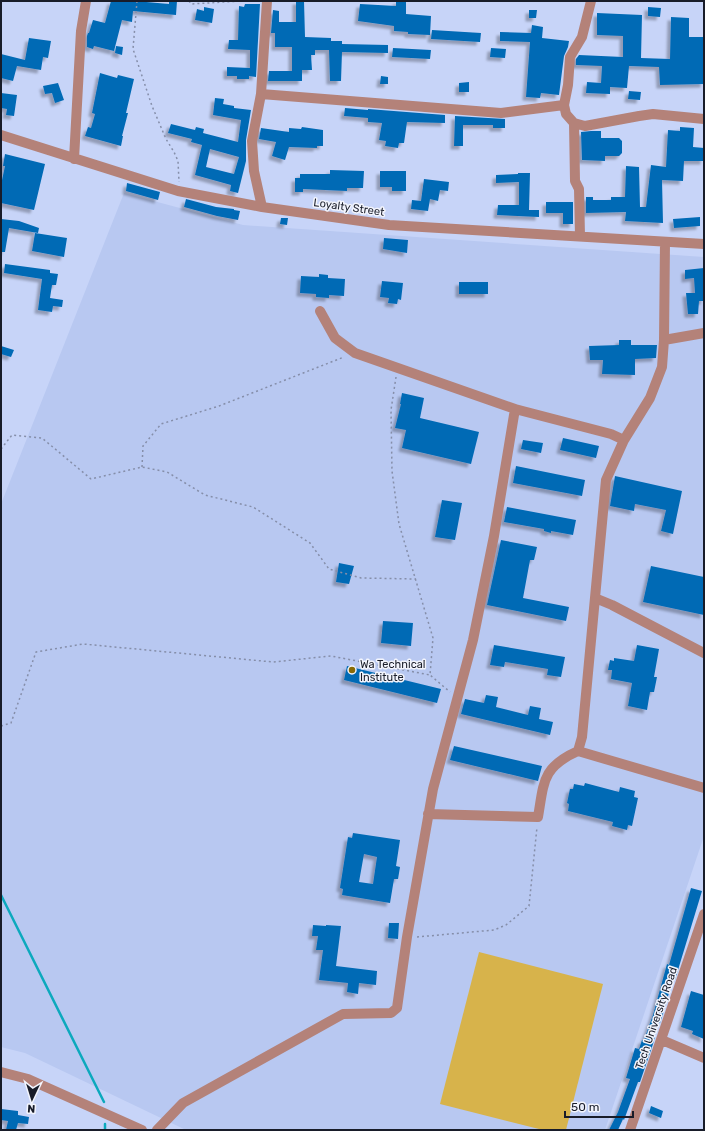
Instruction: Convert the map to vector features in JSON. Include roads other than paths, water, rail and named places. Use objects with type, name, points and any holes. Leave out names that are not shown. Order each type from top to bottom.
[{"type":"street","points":[[74,159],[81,31],[86,1]]},
{"type":"street","points":[[262,207],[254,171],[252,141],[261,94],[267,1]]},
{"type":"street","points":[[592,1],[582,37],[570,57],[568,86],[564,105],[566,114],[574,123],[585,126],[653,114],[704,118]]},
{"type":"street","points":[[261,94],[501,113],[564,105]]},
{"type":"street","points":[[574,123],[575,180],[579,189],[580,236]]},
{"type":"street","name":"Loyalty Street","points":[[1,136],[178,191],[262,207],[389,225],[704,244]]},
{"type":"street","points":[[578,751],[582,737],[606,480],[624,440],[650,398],[662,367],[664,340],[665,242]]},
{"type":"street","points":[[320,311],[335,338],[355,352],[515,409],[611,434],[624,440]]},
{"type":"street","points":[[664,340],[704,333]]},
{"type":"street","points":[[157,1130],[183,1103],[343,1014],[391,1013],[397,1008],[407,937],[428,814],[433,789],[473,640],[494,536],[515,409]]},
{"type":"street","points":[[595,598],[612,605],[704,653]]},
{"type":"street","points":[[428,814],[538,817],[544,783],[548,772],[557,762],[578,751],[704,788]]},
{"type":"street","name":"Tech University Road","points":[[630,1130],[704,914]]},
{"type":"street","points":[[662,1040],[704,1058]]},
{"type":"street","points":[[1,1072],[28,1079],[142,1130]]},
{"type":"waterway","points":[[1,895],[104,1102]]},
{"type":"waterway","points":[[105,1124],[105,1130]]},
{"type":"place","name":"Wa Technical Institute","points":[[352,670]]}]
